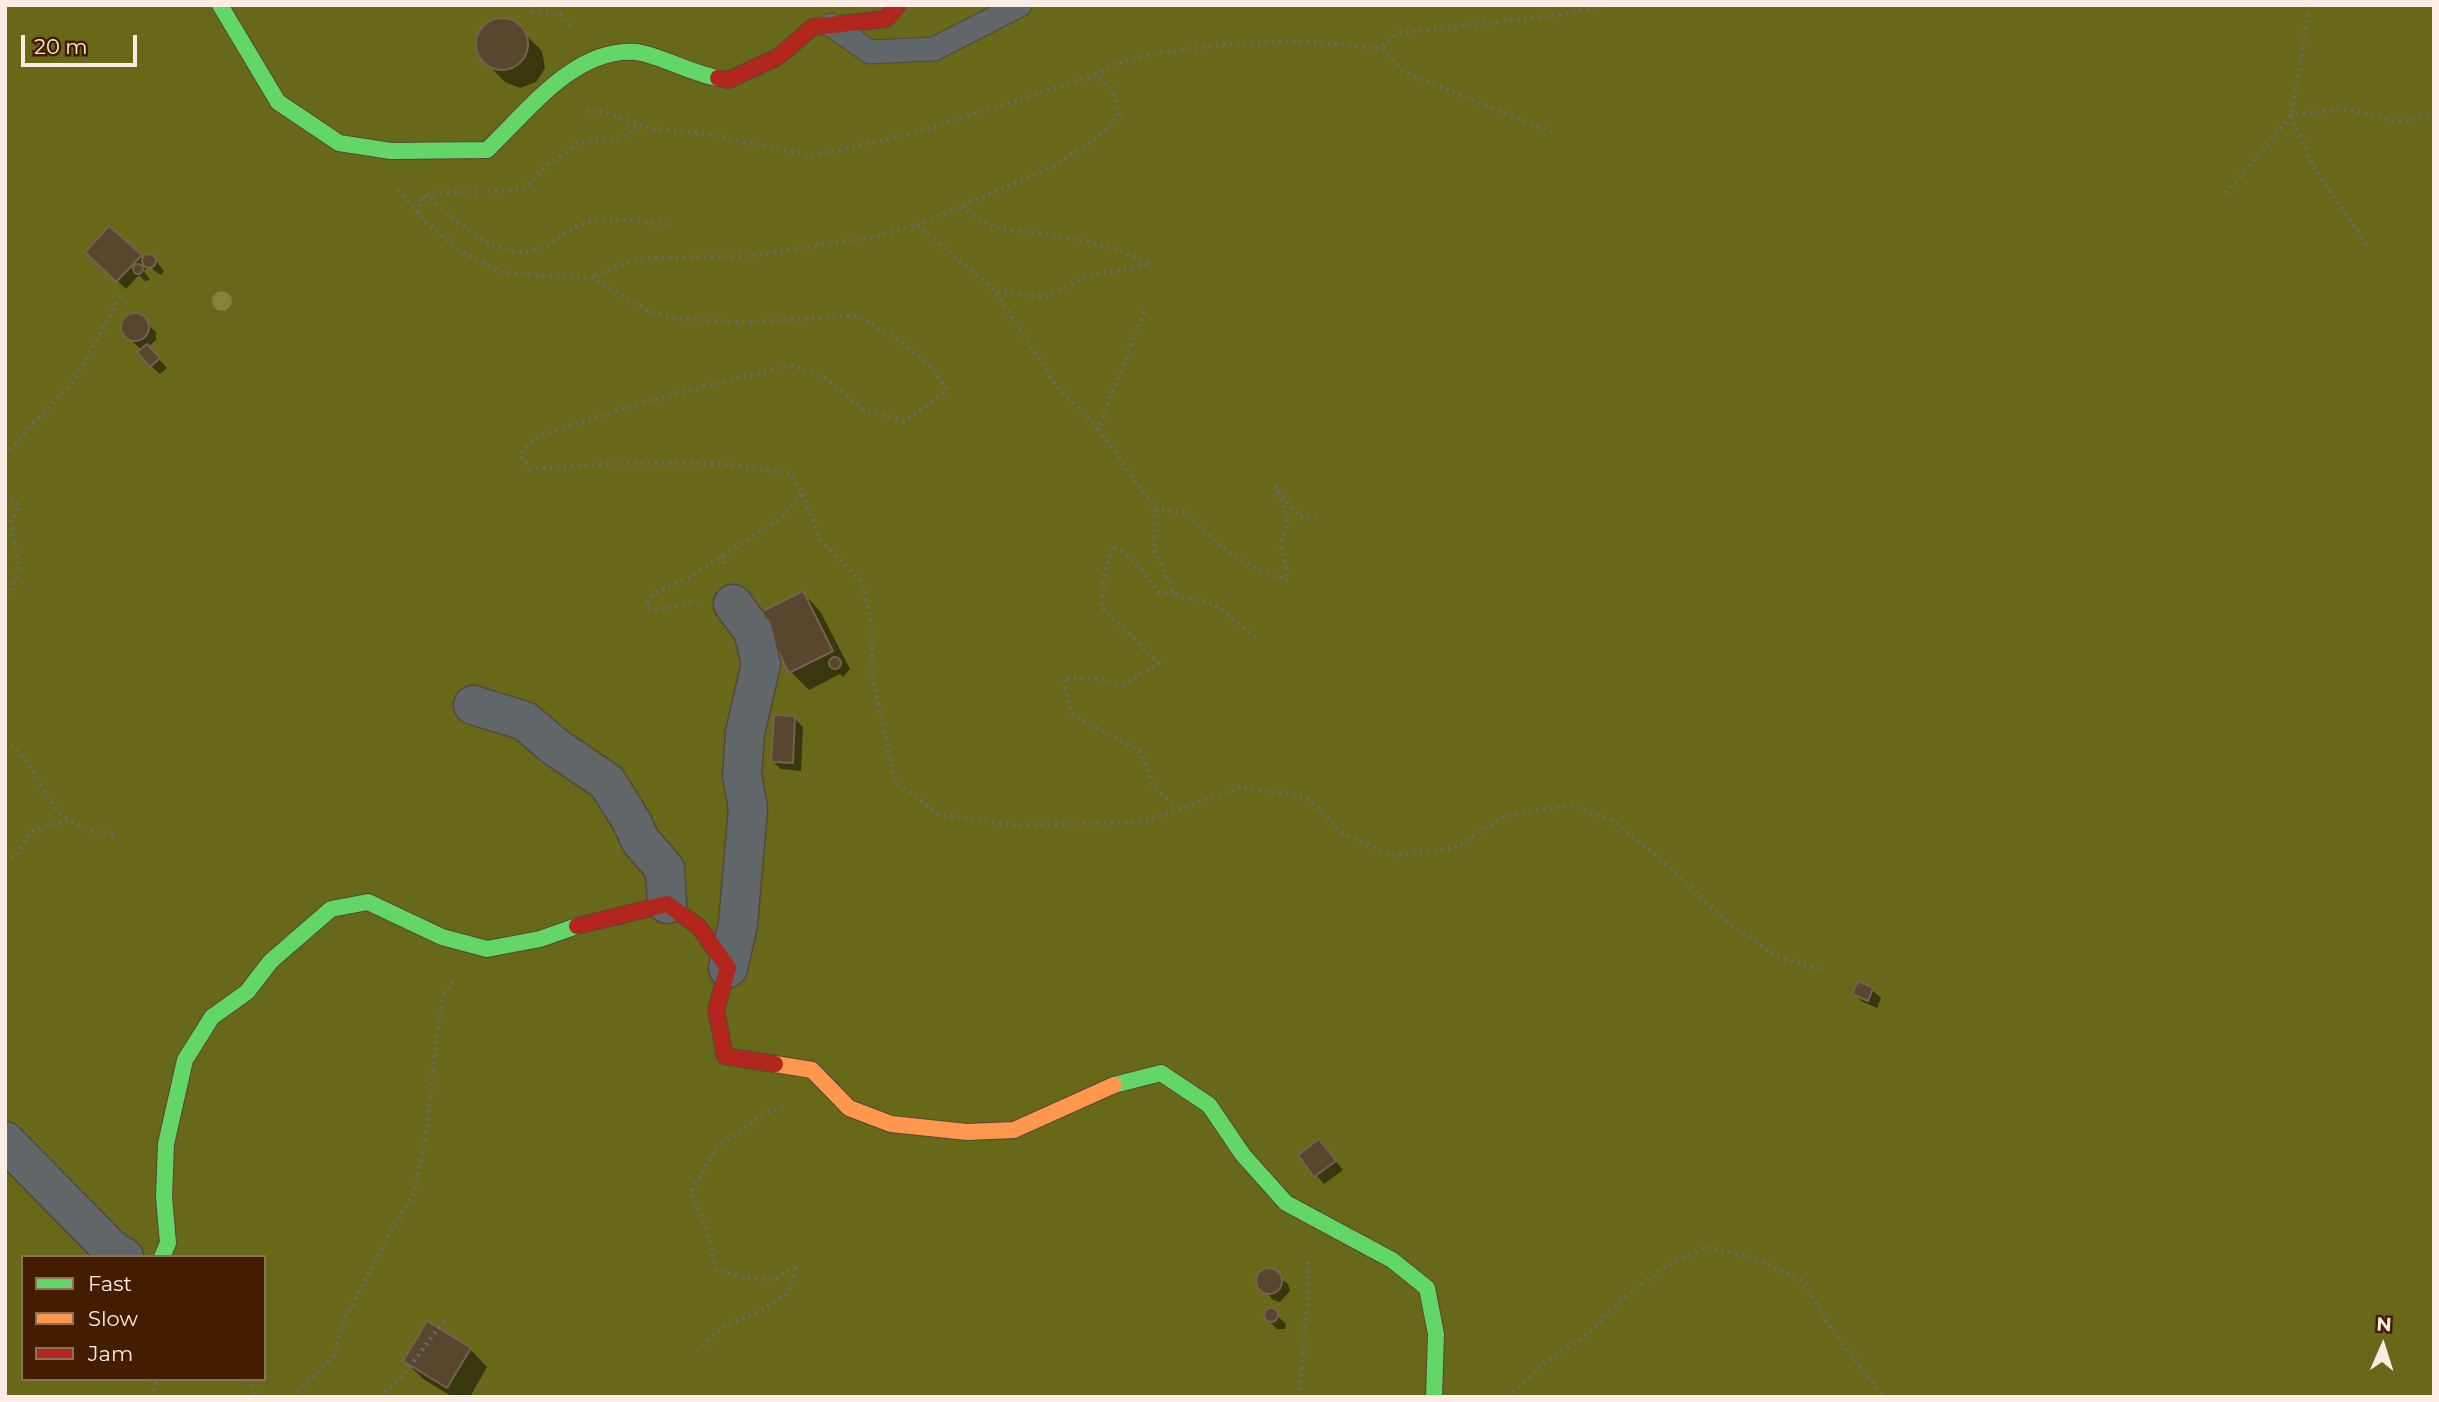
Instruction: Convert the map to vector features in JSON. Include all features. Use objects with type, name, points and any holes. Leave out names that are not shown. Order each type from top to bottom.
[{"type":"street","points":[[220,5],[278,102],[339,143],[391,151],[487,150],[570,72],[601,56],[637,52],[695,74],[728,80],[778,57],[813,27],[886,19],[898,5]]},
{"type":"street","points":[[733,604],[753,631],[761,664],[745,733],[743,775],[748,808],[738,924],[716,1009],[725,1056],[812,1070],[849,1108],[891,1124],[967,1132],[1014,1130],[1109,1086],[1161,1073],[1209,1105],[1243,1155],[1286,1203],[1392,1260],[1427,1288],[1436,1334],[1434,1397]]},
{"type":"street","points":[[473,705],[525,721],[554,746],[607,782],[640,840],[664,869],[667,904]]},
{"type":"street","points":[[163,1255],[168,1243],[164,1196],[166,1144],[174,1100],[186,1060],[212,1017],[247,992],[271,961],[331,909],[368,902],[443,937],[487,948],[540,939],[586,923],[667,904],[699,927],[728,968]]},
{"type":"street","points":[[5,1141],[113,1251],[120,1255]]},
{"type":"lane","points":[[831,25],[870,52],[934,49],[1020,5]]},
{"type":"path","points":[[1381,48],[1398,33],[1552,16],[1605,5]]},
{"type":"path","points":[[2226,193],[2291,116],[2309,7]]},
{"type":"path","points":[[580,110],[603,112],[654,129],[709,134],[812,156],[918,132],[1095,75],[1110,65],[1158,53],[1237,43],[1312,42],[1381,48],[1403,72],[1552,132]]},
{"type":"path","points":[[420,215],[460,251],[503,273],[592,278],[637,258],[746,256],[873,237],[917,225],[961,207],[1052,167],[1090,144],[1119,116],[1112,89],[1095,75]]},
{"type":"path","points":[[2291,116],[2341,108],[2400,122],[2434,114]]},
{"type":"path","points":[[2291,116],[2313,166],[2366,244]]},
{"type":"path","points":[[425,195],[470,233],[504,249],[526,252],[555,243],[573,228],[593,220],[672,226]]},
{"type":"path","points":[[961,207],[993,228],[1081,240],[1125,252],[1150,264],[1087,276],[1046,297],[995,291]]},
{"type":"path","points":[[917,225],[995,291],[1055,384],[1098,429],[1155,509],[1154,549],[1174,594]]},
{"type":"path","points":[[592,278],[648,311],[676,318],[742,323],[857,315],[906,345],[933,368],[947,391],[904,421],[864,410],[826,379],[791,365],[647,401],[536,437],[520,456],[530,469],[635,461],[756,467],[792,474],[821,540],[863,584],[872,629],[872,675],[895,781],[938,814],[1017,826],[1146,821],[1241,787],[1306,797],[1341,832],[1389,855],[1452,849],[1507,815],[1571,805],[1611,820],[1654,853],[1725,920],[1776,956],[1821,970]]},
{"type":"path","points":[[5,455],[75,379],[122,293]]},
{"type":"path","points":[[1098,429],[1145,310]]},
{"type":"path","points":[[1155,509],[1188,513],[1213,542],[1261,573],[1289,580],[1281,546],[1287,519],[1276,486],[1300,517],[1322,517]]},
{"type":"path","points":[[5,494],[19,506],[11,520],[19,571],[5,601]]},
{"type":"path","points":[[733,604],[711,599],[656,610],[646,605],[653,594],[693,575],[785,515],[802,495]]},
{"type":"path","points":[[1177,808],[1153,786],[1141,752],[1071,714],[1064,678],[1095,678],[1123,685],[1159,663],[1102,608],[1103,580],[1113,545],[1134,561],[1159,592],[1213,604],[1259,640]]},
{"type":"path","points":[[5,741],[34,768],[56,813],[90,831],[116,835]]},
{"type":"path","points":[[5,862],[16,856],[31,831],[69,820]]},
{"type":"path","points":[[293,1397],[334,1356],[344,1321],[414,1193],[426,1136],[444,994],[459,973],[471,944]]},
{"type":"path","points":[[703,1346],[723,1326],[758,1312],[788,1293],[797,1265],[773,1280],[741,1277],[716,1270],[709,1238],[691,1192],[717,1147],[765,1113],[819,1092],[827,1085]]},
{"type":"path","points":[[1299,1397],[1309,1283],[1304,1213]]},
{"type":"path","points":[[1508,1397],[1543,1364],[1587,1335],[1625,1297],[1663,1268],[1706,1247],[1752,1257],[1803,1280],[1832,1331],[1884,1397]]},
{"type":"path","points":[[380,1397],[405,1373],[445,1320]]},
{"type":"path","points":[[150,1397],[157,1381]]},
{"type":"path","points":[[250,1381],[258,1397]]},
{"type":"shaded area","points":[[5,5],[2434,5],[2434,1397],[5,1397]]},
{"type":"building","points":[[502,18],[521,25],[528,44],[521,63],[502,70],[483,63],[476,44],[483,25]]},
{"type":"building","points":[[109,226],[142,255],[116,282],[85,252]]},
{"type":"building","points":[[146,254],[152,254],[156,261],[152,268],[146,268],[142,264],[142,258]]},
{"type":"building","points":[[138,264],[142,265],[142,273],[138,274],[134,273],[133,269],[134,265]]},
{"type":"building","points":[[135,313],[145,317],[149,327],[145,337],[135,341],[125,337],[121,327],[125,317]]},
{"type":"building","points":[[147,344],[160,358],[150,367],[137,352]]},
{"type":"building","points":[[803,591],[833,651],[789,673],[759,613]]},
{"type":"building","points":[[835,657],[841,663],[835,669],[829,663]]},
{"type":"building","points":[[774,715],[795,716],[793,763],[771,762]]},
{"type":"building","points":[[1858,981],[1873,988],[1868,1001],[1852,994]]},
{"type":"building","points":[[1319,1139],[1336,1161],[1314,1177],[1298,1155]]},
{"type":"building","points":[[1269,1268],[1278,1272],[1282,1281],[1278,1290],[1269,1294],[1260,1290],[1256,1281],[1260,1272]]},
{"type":"building","points":[[1268,1308],[1274,1308],[1278,1315],[1274,1322],[1268,1322],[1264,1318],[1264,1312]]},
{"type":"building","points":[[427,1321],[471,1348],[447,1388],[403,1361]]},
{"type":"traffic: fast","points":[[220,5],[278,102],[339,143],[391,151],[487,150],[554,85],[593,60],[614,53],[636,52],[718,78]]},
{"type":"traffic: fast","points":[[163,1255],[168,1243],[164,1197],[166,1144],[185,1060],[212,1017],[247,992],[271,961],[331,909],[368,902],[442,937],[487,949],[540,939],[577,926]]},
{"type":"traffic: fast","points":[[1114,1085],[1161,1073],[1209,1105],[1243,1155],[1286,1203],[1392,1260],[1427,1288],[1436,1334],[1434,1397]]},
{"type":"traffic: slow","points":[[775,1064],[812,1070],[849,1108],[891,1124],[967,1132],[1014,1130],[1114,1085]]},
{"type":"traffic: jam","points":[[718,78],[728,80],[778,57],[813,27],[886,19],[898,5]]},
{"type":"traffic: jam","points":[[577,926],[667,904],[699,927],[728,968],[716,1009],[725,1056],[775,1064]]}]
